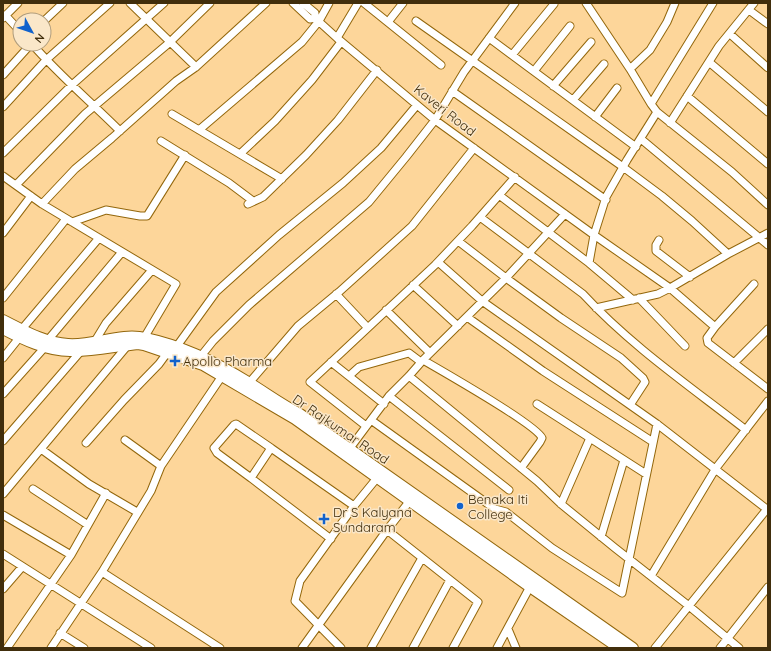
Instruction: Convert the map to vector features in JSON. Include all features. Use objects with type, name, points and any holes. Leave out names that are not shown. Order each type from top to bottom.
[{"type":"main road","name":"Dr Rajkumar Road","points":[[3,320],[20,334]]},
{"type":"main road","name":"Dr Rajkumar Road","points":[[3,330],[20,334],[64,351],[81,351],[128,345],[144,345],[203,365],[346,452],[532,583],[619,648]]},
{"type":"main road","name":"Dr Rajkumar Road","points":[[47,344],[68,344],[114,338],[144,338],[176,346],[201,356],[249,382],[287,408],[300,414],[377,478],[412,498]]},
{"type":"main road","name":"Dr Rajkumar Road","points":[[532,583],[633,648]]},
{"type":"street","points":[[12,24],[4,16],[18,3]]},
{"type":"street","points":[[52,13],[63,3]]},
{"type":"street","points":[[3,107],[46,60],[110,3]]},
{"type":"street","points":[[130,3],[196,67]]},
{"type":"street","points":[[3,153],[72,84],[164,3]]},
{"type":"street","points":[[16,185],[95,106],[169,42],[210,3]]},
{"type":"street","points":[[42,204],[75,169],[176,81],[196,67],[266,3]]},
{"type":"street","name":"Kaveri Road","points":[[293,3],[310,19],[317,20]]},
{"type":"street","name":"Kaveri Road","points":[[303,3],[315,13],[317,20],[339,40],[377,70],[434,120],[670,288],[715,327]]},
{"type":"street","points":[[199,130],[302,42],[329,3]]},
{"type":"street","points":[[240,154],[275,121],[312,80],[339,40],[358,3]]},
{"type":"street","points":[[364,3],[441,65]]},
{"type":"street","points":[[388,22],[403,3]]},
{"type":"street","points":[[201,356],[213,341],[249,305],[369,202],[434,120],[472,61],[515,3]]},
{"type":"street","points":[[586,3],[657,112],[732,172],[768,205]]},
{"type":"street","points":[[630,69],[650,50],[667,22],[675,3]]},
{"type":"street","points":[[652,104],[713,3]]},
{"type":"street","points":[[670,122],[719,46],[754,3]]},
{"type":"street","points":[[512,55],[554,4]]},
{"type":"street","points":[[749,10],[768,24]]},
{"type":"street","points":[[416,21],[623,167],[686,216],[728,254]]},
{"type":"street","points":[[534,71],[570,26]]},
{"type":"street","points":[[730,34],[768,68]]},
{"type":"street","points":[[489,38],[636,146]]},
{"type":"street","points":[[554,86],[591,42]]},
{"type":"street","points":[[3,75],[25,52]]},
{"type":"street","points":[[39,52],[120,131]]},
{"type":"street","points":[[709,62],[768,112]]},
{"type":"street","points":[[573,100],[604,64]]},
{"type":"street","points":[[161,141],[229,183],[251,203],[263,197],[306,155],[338,120],[377,70]]},
{"type":"street","points":[[595,117],[617,88]]},
{"type":"street","points":[[452,92],[606,200]]},
{"type":"street","points":[[687,96],[768,164]]},
{"type":"street","points":[[176,346],[216,292],[279,235],[343,183],[381,148],[417,105]]},
{"type":"street","points":[[589,263],[594,235],[606,200],[623,167],[657,112]]},
{"type":"street","points":[[172,114],[282,179]]},
{"type":"street","points":[[641,139],[768,245]]},
{"type":"street","points":[[249,382],[298,326],[412,226],[474,148]]},
{"type":"street","points":[[3,298],[69,220],[106,210],[147,216],[185,156]]},
{"type":"street","points":[[3,176],[42,204],[176,284],[144,338]]},
{"type":"street","points":[[366,426],[310,382],[438,262],[515,178]]},
{"type":"street","points":[[499,195],[636,299],[685,346]]},
{"type":"street","points":[[3,233],[31,196]]},
{"type":"street","points":[[346,452],[389,396],[422,361],[506,278],[565,214]]},
{"type":"street","points":[[480,217],[583,294],[596,308],[641,348],[746,430]]},
{"type":"street","points":[[596,308],[658,294],[768,233]]},
{"type":"street","points":[[3,358],[20,334],[99,238]]},
{"type":"street","points":[[659,240],[656,245],[656,251],[690,276]]},
{"type":"street","points":[[458,241],[561,318],[621,358],[643,378],[645,382],[630,405]]},
{"type":"street","points":[[3,394],[47,344],[122,252]]},
{"type":"street","points":[[438,262],[482,301],[657,424],[716,468],[767,509],[655,648]]},
{"type":"street","points":[[95,341],[106,324],[152,270]]},
{"type":"street","points":[[754,284],[707,338],[708,343],[768,389]]},
{"type":"street","points":[[413,285],[458,326]]},
{"type":"street","points":[[336,294],[368,328]]},
{"type":"street","points":[[386,310],[430,353]]},
{"type":"street","points":[[467,317],[544,372],[653,442]]},
{"type":"street","points":[[734,363],[768,328]]},
{"type":"street","points":[[3,494],[128,345]]},
{"type":"street","points":[[3,441],[81,351]]},
{"type":"street","points":[[86,443],[124,400],[159,364],[167,353]]},
{"type":"street","points":[[349,376],[359,367],[409,353],[522,420],[541,434],[542,438],[540,442],[521,468]]},
{"type":"street","points":[[331,362],[384,404]]},
{"type":"street","points":[[51,648],[102,572],[151,490],[161,466],[222,376]]},
{"type":"street","points":[[409,376],[521,468],[601,537],[739,648]]},
{"type":"street","points":[[389,396],[509,490]]},
{"type":"street","points":[[651,576],[716,468],[768,401]]},
{"type":"street","points":[[536,404],[646,474]]},
{"type":"street","points":[[371,420],[495,509],[506,512],[552,548],[622,593],[657,424]]},
{"type":"street","points":[[331,538],[217,453],[214,448],[236,424],[354,506]]},
{"type":"street","points":[[561,504],[590,438]]},
{"type":"street","points":[[125,440],[161,466]]},
{"type":"street","points":[[251,478],[271,448]]},
{"type":"street","points":[[41,449],[89,484],[137,512]]},
{"type":"street","points":[[601,537],[624,460]]},
{"type":"street","points":[[341,648],[295,601],[300,581],[354,506],[377,478]]},
{"type":"street","points":[[33,489],[88,525]]},
{"type":"street","points":[[7,648],[71,555],[106,493]]},
{"type":"street","points":[[302,648],[387,530],[412,498]]},
{"type":"street","points":[[3,515],[71,555]]},
{"type":"street","points":[[387,530],[478,602],[453,648]]},
{"type":"street","points":[[3,554],[151,648]]},
{"type":"street","points":[[372,648],[422,558]]},
{"type":"street","points":[[3,589],[22,567]]},
{"type":"street","points":[[102,572],[220,648]]},
{"type":"street","points":[[413,648],[450,580]]},
{"type":"street","points":[[498,648],[532,583]]},
{"type":"street","points":[[720,648],[768,587]]},
{"type":"street","points":[[508,629],[516,648]]},
{"type":"street","points":[[60,633],[84,648]]},
{"type":"place","name":"Apollo Pharma","points":[[175,361]]},
{"type":"place","name":"Benaka Iti College","points":[[460,506]]},
{"type":"place","name":"Dr S Kalyana Sundaram","points":[[324,519]]}]
